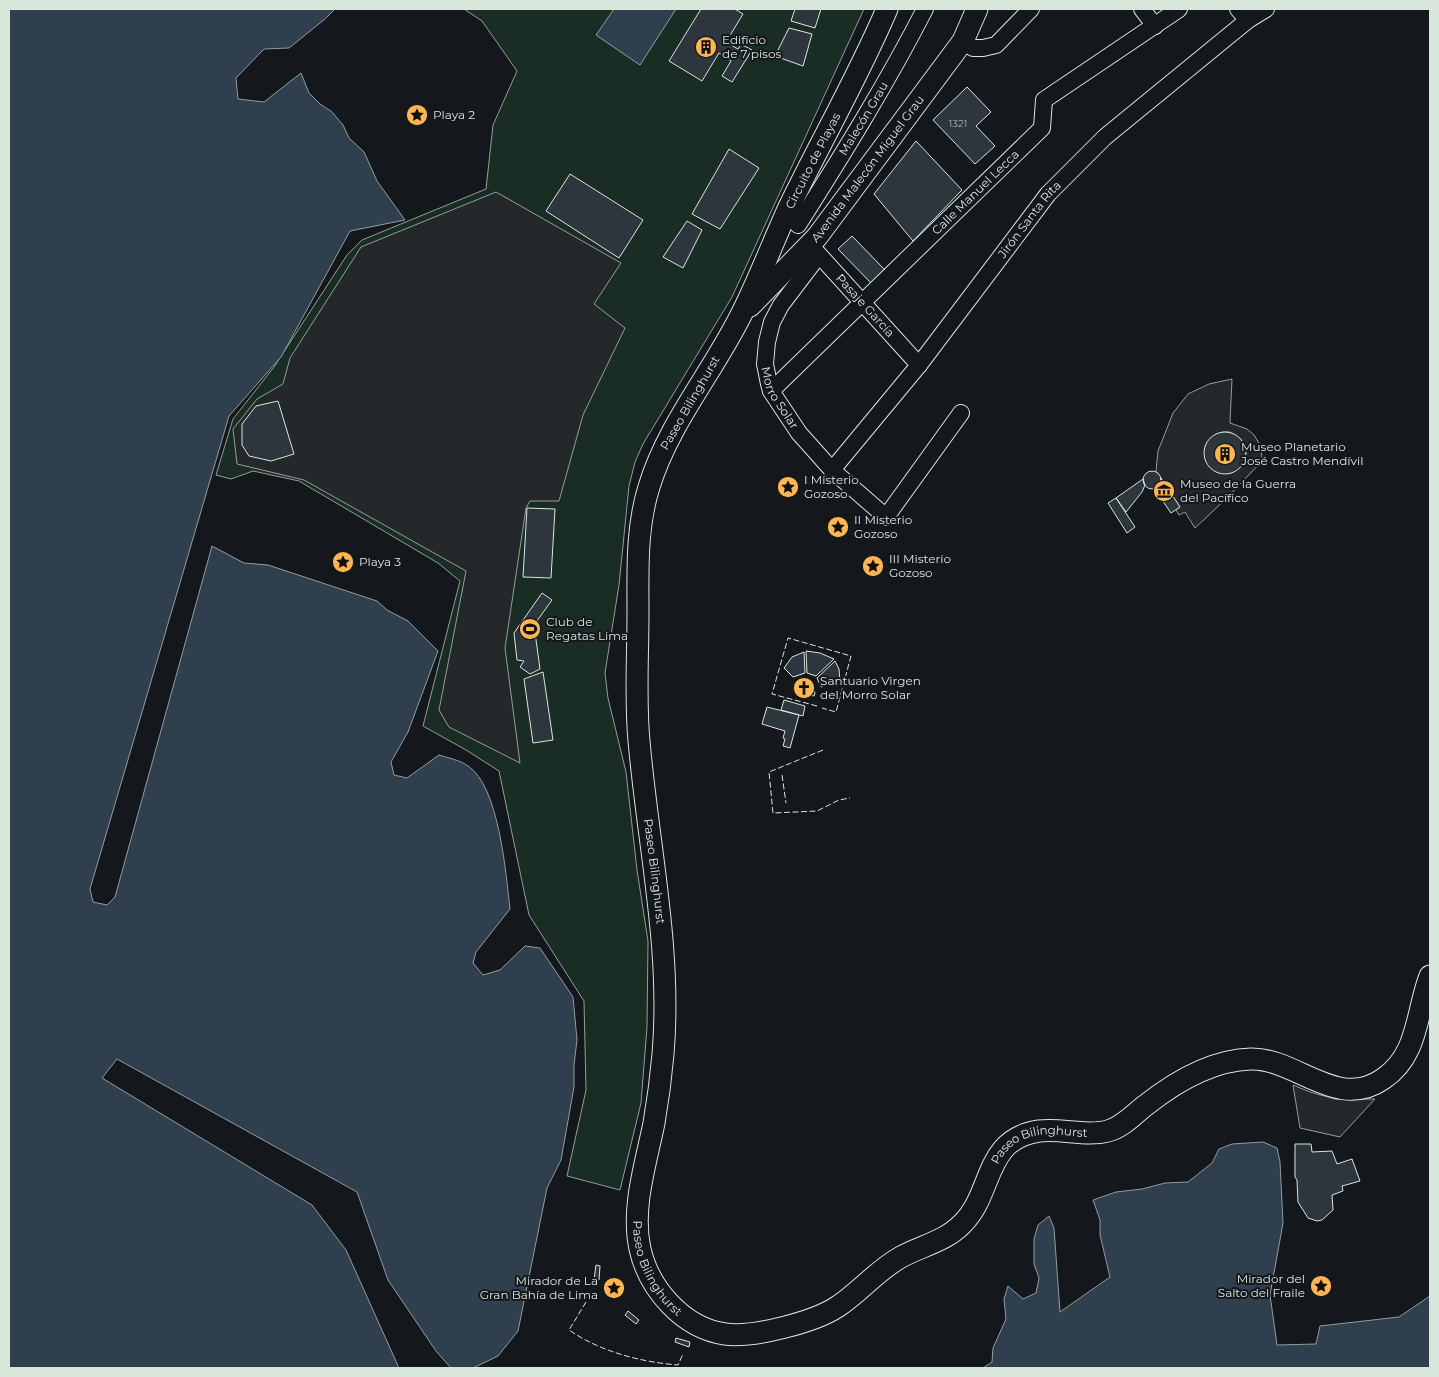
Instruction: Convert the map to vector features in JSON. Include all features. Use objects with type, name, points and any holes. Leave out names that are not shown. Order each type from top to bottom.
[{"type":"main road","name":"Circuito de Playas","points":[[741,315],[788,227],[834,120],[887,9]]},
{"type":"main road","name":"Avenida Malecón Miguel Grau","points":[[741,315],[815,250],[963,41],[977,9]]},
{"type":"main road","points":[[788,227],[781,236],[790,245],[815,250]]},
{"type":"main road","name":"Paseo Bilinghurst","points":[[741,315],[660,453],[646,493],[638,541],[638,735],[659,905],[665,972],[663,1050],[655,1116],[638,1212],[638,1237],[648,1272],[660,1292],[675,1310],[687,1320],[724,1334],[744,1335],[810,1320],[837,1307],[877,1272],[897,1259],[929,1243],[949,1236],[965,1222],[976,1206],[995,1158],[1006,1145],[1034,1132],[1104,1133],[1118,1127],[1178,1082],[1215,1066],[1244,1059],[1262,1059],[1335,1087],[1349,1089],[1365,1087],[1380,1082],[1393,1071],[1410,1048],[1416,1032],[1423,995],[1430,976]]},
{"type":"street","name":"Malecón Grau","points":[[788,227],[841,158],[906,46],[925,9]]},
{"type":"street","points":[[963,41],[972,48],[996,45],[1031,9]]},
{"type":"street","points":[[1142,9],[1155,26]]},
{"type":"street","name":"Calle Manuel Lecca","points":[[771,391],[1042,128],[1044,100],[1179,9]]},
{"type":"street","name":"Jirón Santa Rita","points":[[832,470],[919,365],[1048,194],[1105,137],[1243,15],[1266,9]]},
{"type":"street","name":"Pasaje García","points":[[815,250],[919,365]]},
{"type":"street","name":"Morro Solar","points":[[815,250],[772,322],[767,342],[766,364],[771,391],[799,433],[832,470],[886,517],[961,413]]},
{"type":"green space","name":"Club de Regatas Lima","points":[[464,9],[864,9],[732,297],[643,444],[635,462],[629,486],[619,585],[605,673],[608,698],[626,772],[637,870],[648,941],[647,1027],[641,1103],[620,1190],[567,1176],[586,1090],[584,1001],[529,915],[499,771],[423,726],[460,581],[438,563],[299,481],[253,471],[231,479],[216,475],[233,419],[274,367],[347,255],[362,240],[486,189],[493,125],[517,71],[482,21]]},
{"type":"shaded area","points":[[496,192],[621,263],[594,304],[625,328],[583,415],[559,501],[530,501],[526,508],[505,648],[520,763],[449,727],[439,710],[466,571],[304,480],[237,464],[233,429],[257,399],[283,384],[290,358],[361,247]]},
{"type":"shaded area","points":[[1232,379],[1230,423],[1247,429],[1254,435],[1259,443],[1262,461],[1195,528],[1185,512],[1179,515],[1176,510],[1180,507],[1156,471],[1158,451],[1173,413],[1188,394],[1209,384]],"holes":[[[1230,432],[1241,440],[1246,452],[1242,465],[1231,473],[1217,472],[1207,463],[1205,456],[1207,443],[1217,434]]]},
{"type":"shaded area","points":[[1293,1085],[1335,1099],[1375,1099],[1340,1137],[1300,1128]]},
{"type":"water","points":[[9,9],[335,9],[289,48],[264,49],[236,78],[238,99],[264,102],[301,73],[309,93],[332,112],[343,125],[349,138],[364,152],[377,181],[405,220],[350,231],[281,357],[229,416],[90,889],[93,902],[107,905],[115,897],[212,546],[244,563],[268,565],[377,601],[387,610],[408,621],[438,651],[408,732],[391,762],[394,775],[407,778],[439,755],[465,764],[479,776],[494,811],[499,832],[510,909],[476,952],[473,963],[483,975],[500,970],[525,946],[540,948],[573,997],[577,1040],[574,1087],[561,1160],[547,1188],[518,1331],[498,1356],[473,1368],[451,1368],[436,1351],[388,1280],[357,1192],[117,1059],[102,1078],[312,1205],[346,1250],[399,1368],[9,1368]]},
{"type":"water","points":[[614,9],[676,9],[640,65],[596,35]]},
{"type":"water","points":[[1263,1142],[1277,1148],[1280,1162],[1283,1223],[1270,1295],[1277,1345],[1316,1344],[1320,1326],[1399,1317],[1430,1296],[1430,1368],[983,1368],[992,1362],[993,1348],[1006,1319],[1004,1299],[1008,1286],[1023,1299],[1036,1293],[1039,1278],[1034,1264],[1034,1239],[1038,1225],[1049,1216],[1054,1228],[1060,1312],[1110,1277],[1100,1235],[1100,1220],[1093,1200],[1116,1192],[1142,1189],[1165,1183],[1188,1182],[1212,1163],[1219,1149],[1232,1144]]},
{"type":"building","name":"Edificio de 7 pisos","points":[[701,9],[735,9],[743,14],[726,42],[738,49],[741,44],[752,50],[732,82],[722,76],[731,61],[719,53],[702,81],[669,61]]},
{"type":"building","points":[[795,9],[821,9],[815,28],[791,21]]},
{"type":"building","points":[[789,28],[812,34],[803,66],[775,56]]},
{"type":"building","points":[[967,87],[991,112],[976,126],[995,146],[975,164],[933,120]]},
{"type":"building","points":[[916,141],[962,190],[913,241],[874,194]]},
{"type":"building","points":[[729,149],[759,168],[720,229],[692,214]]},
{"type":"building","points":[[570,174],[643,220],[619,258],[546,211]]},
{"type":"building","points":[[687,221],[702,230],[683,268],[663,257]]},
{"type":"building","points":[[852,236],[885,270],[871,283],[838,249]]},
{"type":"building","points":[[278,401],[294,454],[271,461],[249,456],[242,445],[242,424],[256,406]]},
{"type":"building","name":"Museo Planetario José Castro Mendívil","points":[[1225,432],[1240,438],[1246,453],[1240,468],[1225,474],[1210,468],[1204,453],[1210,438]]},
{"type":"building","points":[[1152,471],[1160,476],[1161,480],[1156,488],[1152,489],[1144,484],[1143,480],[1148,472]]},
{"type":"building","points":[[1161,478],[1180,507],[1171,513],[1154,488],[1160,484]]},
{"type":"building","points":[[1143,479],[1145,485],[1142,492],[1126,512],[1116,498]]},
{"type":"building","points":[[1116,498],[1135,527],[1127,533],[1108,503]]},
{"type":"building","points":[[527,508],[555,509],[551,578],[523,577]]},
{"type":"building","points":[[542,593],[552,600],[534,625],[540,669],[530,674],[520,667],[524,661],[517,660],[514,633]]},
{"type":"building","points":[[806,651],[820,653],[834,659],[816,676],[807,673]]},
{"type":"building","points":[[804,652],[805,673],[793,677],[784,668],[792,657]]},
{"type":"building","points":[[835,661],[839,669],[840,681],[821,687],[817,678]]},
{"type":"building","points":[[543,672],[553,740],[533,743],[524,679]]},
{"type":"building","name":"Santuario Virgen del Morro Solar","points":[[803,682],[810,683],[813,686],[814,696],[793,690],[797,684]]},
{"type":"building","points":[[784,700],[805,706],[803,716],[781,710]]},
{"type":"building","points":[[767,707],[799,715],[790,748],[783,746],[785,731],[762,724]]},
{"type":"building","points":[[1295,1144],[1311,1144],[1312,1152],[1332,1151],[1337,1164],[1352,1159],[1360,1181],[1342,1186],[1343,1191],[1332,1195],[1333,1210],[1322,1220],[1317,1221],[1308,1218],[1298,1202],[1297,1180],[1295,1177]]},
{"type":"building","points":[[596,1265],[600,1266],[599,1280],[594,1280]]},
{"type":"building","points":[[628,1311],[639,1320],[636,1324],[625,1315]]},
{"type":"building","points":[[676,1338],[690,1342],[689,1347],[675,1342]]},
{"type":"fence","points":[[817,706],[772,694],[788,638],[851,656],[836,712],[822,708]]},
{"type":"fence","points":[[823,750],[769,772],[773,813],[817,811],[839,800],[850,798]]},
{"type":"fence","points":[[782,775],[786,803]]},
{"type":"fence","points":[[586,1302],[569,1330],[581,1338],[622,1355],[650,1361],[678,1365],[683,1354]]},
{"type":"place","name":"Edificio de 7 pisos","points":[[706,47]]},
{"type":"place","name":"Playa 2","points":[[417,115]]},
{"type":"place","name":"Museo Planetario José Castro Mendívil","points":[[1225,454]]},
{"type":"place","name":"I Misterio Gozoso","points":[[788,487]]},
{"type":"place","name":"Museo de la Guerra del Pacífico","points":[[1164,491]]},
{"type":"place","name":"II Misterio Gozoso","points":[[838,527]]},
{"type":"place","name":"Playa 3","points":[[343,562]]},
{"type":"place","name":"III Misterio Gozoso","points":[[873,566]]},
{"type":"place","name":"Club de Regatas Lima","points":[[530,629]]},
{"type":"place","name":"Santuario Virgen del Morro Solar","points":[[804,688]]},
{"type":"place","name":"Mirador del Salto del Fraile","points":[[1321,1286]]},
{"type":"place","name":"Mirador de La Gran Bahía de Lima","points":[[614,1288]]}]
